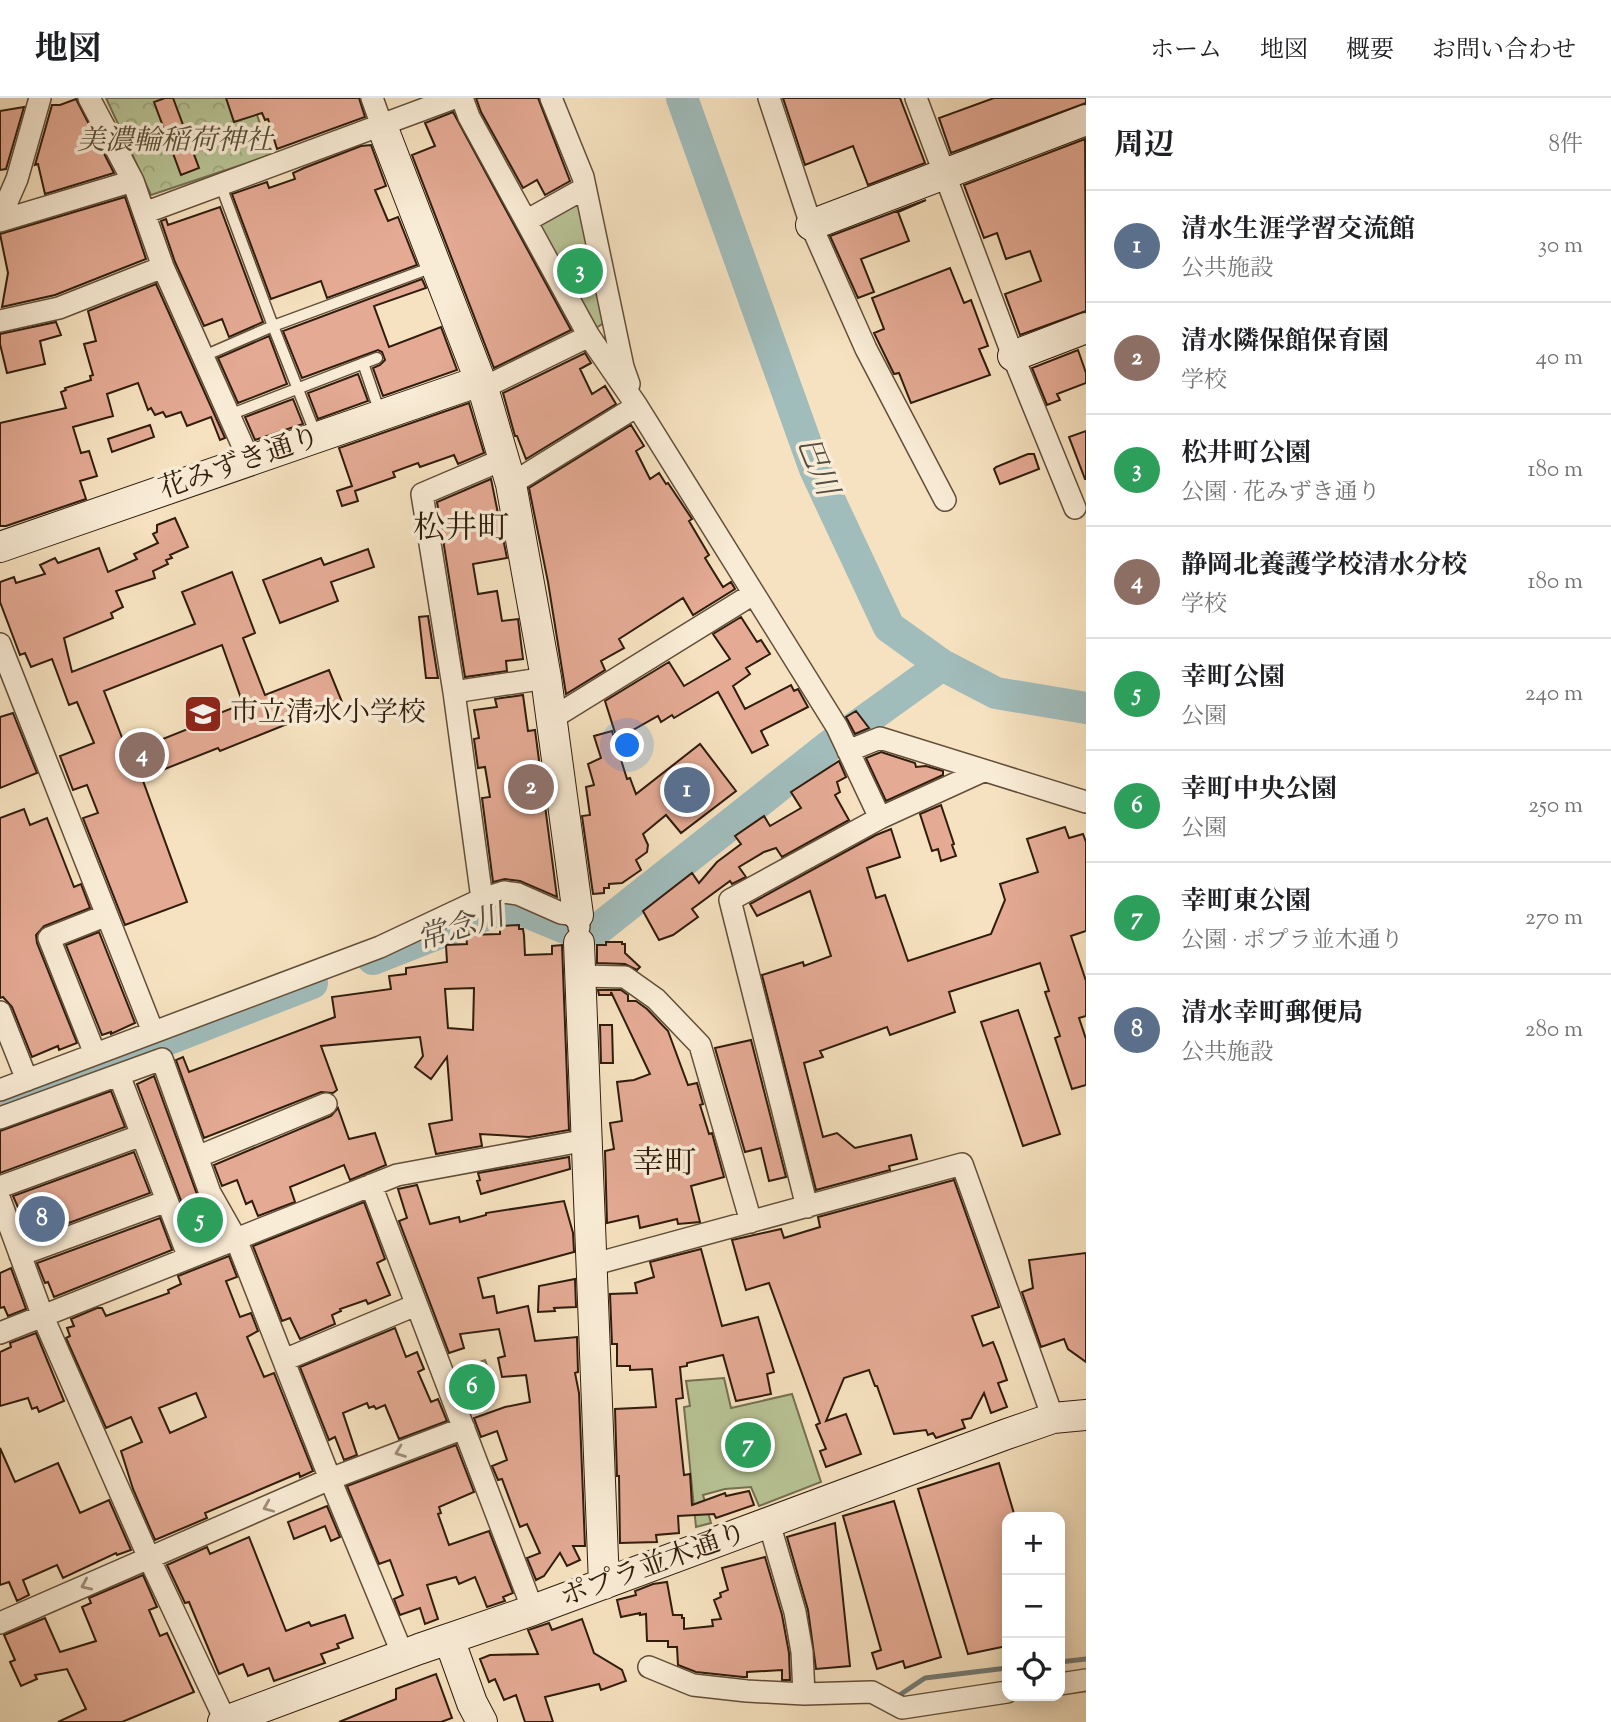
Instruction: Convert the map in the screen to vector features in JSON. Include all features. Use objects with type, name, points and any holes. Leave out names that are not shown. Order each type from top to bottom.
[{"type":"street","points":[[0,219],[17,179],[40,98]]},
{"type":"street","points":[[89,98],[133,181],[163,267],[250,462]]},
{"type":"street","points":[[372,98],[481,384],[507,472],[546,678],[579,929],[604,1584]]},
{"type":"street","points":[[144,213],[454,98]]},
{"type":"street","points":[[462,98],[469,117],[589,337],[637,406],[836,727],[880,818]]},
{"type":"street","points":[[551,98],[585,188],[623,367],[637,406]]},
{"type":"street","points":[[769,98],[811,225],[866,349],[945,500]]},
{"type":"street","points":[[916,98],[1013,356],[1075,508]]},
{"type":"street","points":[[811,225],[1086,120]]},
{"type":"street","points":[[0,219],[133,181]]},
{"type":"street","points":[[526,221],[585,188]]},
{"type":"street","points":[[0,321],[59,308],[163,267]]},
{"type":"street","points":[[1013,356],[1086,328]]},
{"type":"street","points":[[481,384],[589,337]]},
{"type":"street","name":"花みずき通り","points":[[0,547],[381,415],[481,384]]},
{"type":"street","points":[[482,899],[454,692],[422,494],[507,472],[637,406]]},
{"type":"street","points":[[551,719],[753,594]]},
{"type":"street","points":[[0,644],[153,1032]]},
{"type":"street","points":[[454,692],[546,678]]},
{"type":"street","points":[[848,751],[880,738],[1086,802]]},
{"type":"street","points":[[807,1207],[730,900],[880,818],[983,771]]},
{"type":"street","points":[[0,1090],[380,947],[482,899],[504,892],[518,894],[561,913],[579,929]]},
{"type":"street","points":[[96,1054],[49,938],[107,915]]},
{"type":"street","points":[[581,976],[625,977],[656,999],[700,1045],[751,1222]]},
{"type":"street","points":[[0,1012],[27,1080]]},
{"type":"street","points":[[0,1118],[162,1059],[210,1193],[236,1239],[330,1479],[403,1655]]},
{"type":"street","points":[[119,1074],[189,1258]]},
{"type":"street","points":[[197,1157],[326,1104]]},
{"type":"street","points":[[0,1187],[142,1135]]},
{"type":"street","points":[[0,1333],[370,1185],[409,1172],[587,1140]]},
{"type":"street","points":[[591,1265],[962,1164],[1053,1418]]},
{"type":"street","points":[[370,1185],[534,1610]]},
{"type":"street","points":[[0,1200],[13,1253],[225,1722]]},
{"type":"street","points":[[13,1253],[167,1201]]},
{"type":"street","points":[[284,1360],[416,1305]]},
{"type":"street","name":"ポプラ並木通り","points":[[225,1722],[1053,1418],[1086,1415]]},
{"type":"street","points":[[0,1623],[330,1479],[464,1428]]},
{"type":"street","points":[[769,1523],[803,1652],[804,1694]]},
{"type":"street","points":[[449,1639],[472,1703],[482,1722]]},
{"type":"street","points":[[649,1667],[693,1685],[804,1694],[872,1692],[902,1708],[1002,1693]]},
{"type":"street","points":[[1065,1683],[1086,1680]]},
{"type":"lane","points":[[221,186],[317,438]]},
{"type":"lane","points":[[204,356],[435,266]]},
{"type":"lane","points":[[229,415],[377,358]]},
{"type":"lane","points":[[363,363],[381,415]]},
{"type":"green space","name":"美濃輪稲荷神社","points":[[106,98],[251,98],[271,155],[151,195]]},
{"type":"green space","points":[[583,197],[610,319],[591,331],[534,222]]},
{"type":"green space","points":[[207,1204],[223,1227],[221,1236],[198,1246],[189,1242],[178,1214]]},
{"type":"green space","points":[[485,1360],[494,1385],[482,1390],[488,1407],[465,1415],[450,1373]]},
{"type":"green space","points":[[724,1378],[731,1408],[792,1394],[821,1482],[759,1506],[751,1487],[725,1489],[703,1495],[711,1523],[696,1527],[684,1407],[690,1406],[686,1381]]},
{"type":"building","points":[[173,98],[199,168],[181,175],[154,102]]},
{"type":"building","points":[[226,98],[359,98],[365,117],[277,149],[268,119],[265,120],[262,113],[234,122]]},
{"type":"building","points":[[476,98],[538,98],[570,181],[545,195],[537,180],[523,188]]},
{"type":"building","points":[[783,98],[900,98],[925,163],[868,185],[853,146],[805,165]]},
{"type":"building","points":[[994,98],[1086,98],[1086,103],[951,153],[939,118]]},
{"type":"building","points":[[76,99],[114,173],[45,194],[38,164],[35,165],[52,105]]},
{"type":"building","points":[[24,107],[6,169],[0,170],[0,111]]},
{"type":"building","points":[[453,112],[571,330],[494,368],[412,155],[435,146],[425,123]]},
{"type":"building","points":[[1085,139],[1086,311],[1020,335],[1005,294],[1041,281],[1030,251],[1006,259],[997,233],[984,238],[964,185]]},
{"type":"building","points":[[371,145],[386,186],[375,190],[388,221],[398,217],[417,265],[327,298],[321,281],[271,299],[232,194],[267,182],[269,188],[295,179],[293,173],[304,168],[361,146]]},
{"type":"building","points":[[125,197],[146,259],[55,295],[2,307],[8,273],[0,234]]},
{"type":"building","points":[[926,200],[898,212],[909,241],[861,259],[874,292],[858,298],[830,236]]},
{"type":"building","points":[[220,207],[263,322],[229,337],[222,319],[204,326],[175,262],[161,221],[166,219],[168,225]]},
{"type":"building","points":[[950,268],[964,303],[971,300],[988,346],[979,349],[990,375],[911,403],[899,373],[894,374],[874,333],[884,329],[872,298]]},
{"type":"building","points":[[422,279],[426,288],[374,306],[389,347],[441,327],[457,370],[383,396],[373,368],[385,360],[382,352],[378,350],[302,378],[283,331]]},
{"type":"building","points":[[156,284],[225,438],[220,440],[211,417],[187,426],[181,412],[166,417],[163,412],[155,415],[151,408],[148,410],[138,383],[107,394],[113,416],[73,427],[81,453],[89,451],[97,476],[80,481],[86,499],[0,526],[0,423],[66,408],[61,392],[66,390],[65,388],[91,380],[90,376],[93,375],[84,344],[96,341],[88,311]]},
{"type":"building","points":[[56,322],[61,335],[40,341],[45,364],[7,373],[0,334]]},
{"type":"building","points":[[269,336],[287,384],[238,403],[218,358]]},
{"type":"building","points":[[1078,350],[1086,373],[1086,383],[1057,394],[1060,400],[1047,405],[1032,368]]},
{"type":"building","points":[[585,353],[591,363],[580,369],[592,394],[605,386],[616,404],[526,459],[515,436],[503,393]]},
{"type":"building","points":[[358,374],[368,401],[318,419],[308,393]]},
{"type":"building","points":[[293,399],[303,424],[255,440],[245,417]]},
{"type":"building","points":[[469,403],[484,453],[458,464],[454,455],[420,467],[418,463],[393,472],[395,477],[355,491],[358,501],[342,506],[337,491],[352,486],[339,448]]},
{"type":"building","points":[[150,425],[154,437],[112,452],[108,439]]},
{"type":"building","points":[[631,425],[644,446],[636,451],[650,479],[659,473],[666,484],[668,483],[692,519],[689,521],[709,555],[705,558],[723,587],[731,582],[735,589],[693,615],[683,598],[619,639],[624,648],[601,661],[605,670],[566,694],[529,488]]},
{"type":"building","points":[[1086,431],[1086,479],[1085,479],[1069,437]]},
{"type":"building","points":[[1028,454],[1034,454],[1039,469],[1000,484],[994,469]]},
{"type":"building","points":[[491,479],[507,558],[473,564],[478,594],[497,591],[502,621],[518,619],[523,659],[506,661],[507,671],[465,677],[437,502]]},
{"type":"building","points":[[175,518],[188,547],[170,555],[172,558],[166,560],[168,564],[153,571],[155,578],[116,591],[123,607],[111,613],[113,618],[64,638],[72,672],[195,624],[182,592],[232,572],[255,633],[243,638],[265,695],[329,670],[342,702],[220,751],[218,748],[142,778],[187,902],[125,925],[83,818],[98,813],[87,785],[73,790],[60,756],[94,743],[77,702],[69,705],[52,659],[31,667],[25,653],[20,655],[0,602],[0,582],[14,577],[16,583],[45,574],[40,565],[55,558],[58,563],[99,548],[108,572],[137,559],[134,554],[158,543],[153,534],[157,532],[157,525]],"holes":[[[222,645],[243,704],[128,753],[104,691]]]},
{"type":"building","points":[[368,549],[374,567],[331,582],[338,601],[280,623],[263,580],[321,558],[324,565]]},
{"type":"building","points":[[428,616],[438,678],[426,678],[419,617]]},
{"type":"building","points":[[741,617],[757,642],[761,640],[770,654],[746,668],[750,674],[733,686],[745,709],[791,685],[794,691],[798,689],[808,707],[761,731],[768,745],[752,753],[718,692],[674,718],[672,715],[661,722],[658,716],[617,739],[605,701],[669,662],[684,686],[730,659],[713,634]]},
{"type":"building","points":[[523,695],[528,731],[535,730],[557,897],[520,881],[505,879],[493,882],[482,798],[490,797],[485,767],[478,768],[474,739],[479,738],[474,710],[497,707],[495,699]]},
{"type":"building","points":[[856,711],[869,728],[855,734],[846,717]]},
{"type":"building","points":[[13,713],[37,773],[0,788],[0,717]]},
{"type":"building","points":[[612,731],[627,779],[630,778],[636,794],[700,744],[736,791],[681,833],[666,815],[643,834],[648,845],[647,852],[636,860],[641,870],[622,883],[609,884],[609,888],[604,888],[604,893],[593,894],[582,816],[590,815],[586,787],[594,785],[588,764],[601,758],[594,736]]},
{"type":"building","points":[[881,752],[915,763],[916,767],[926,766],[943,771],[943,775],[886,801],[866,758]]},
{"type":"building","points":[[839,761],[846,777],[837,782],[840,792],[835,795],[849,820],[782,857],[776,848],[739,867],[746,877],[732,884],[730,881],[692,909],[698,917],[673,935],[659,940],[643,911],[692,873],[699,883],[717,862],[741,844],[735,836],[764,816],[770,826],[801,808],[791,792]]},
{"type":"building","points":[[941,805],[956,856],[941,861],[938,849],[932,851],[920,814]]},
{"type":"building","points":[[24,809],[30,825],[47,818],[74,887],[81,884],[90,908],[44,926],[36,935],[77,1043],[59,1050],[58,1046],[32,1057],[12,1007],[3,997],[0,998],[0,818]]},
{"type":"building","points":[[1065,827],[1069,838],[1083,834],[1086,842],[1086,931],[1071,936],[1086,981],[1086,1016],[1079,1018],[1086,1039],[1086,1085],[1072,1089],[1055,1038],[1060,1036],[1045,992],[1049,991],[1040,963],[949,992],[955,1012],[890,1035],[887,1027],[820,1051],[823,1057],[804,1063],[823,1137],[837,1133],[855,1148],[911,1135],[917,1159],[889,1166],[890,1170],[816,1190],[762,975],[803,962],[804,966],[831,956],[810,891],[757,916],[750,904],[891,829],[900,857],[867,868],[876,898],[885,895],[908,961],[991,934],[1005,900],[1000,884],[1038,872],[1027,839]]},
{"type":"building","points":[[519,925],[519,929],[523,929],[525,955],[552,954],[552,946],[562,945],[569,1130],[529,1137],[480,1134],[482,1146],[436,1154],[429,1124],[452,1120],[447,1057],[431,1079],[415,1067],[423,1056],[420,1037],[321,1046],[337,1090],[333,1093],[321,1092],[204,1138],[176,1060],[183,1057],[189,1072],[335,1017],[332,997],[391,989],[389,976],[406,974],[406,968],[447,962],[446,945],[467,944],[466,935],[500,934],[500,926]],"holes":[[[474,988],[473,1030],[448,1028],[445,989]]]},
{"type":"building","points":[[99,932],[135,1023],[111,1034],[102,1035],[66,945]]},
{"type":"building","points":[[606,942],[625,944],[625,953],[640,967],[637,970],[625,964],[597,963],[597,945],[606,945]]},
{"type":"building","points":[[598,990],[621,990],[628,995],[628,1001],[636,1001],[647,1009],[668,1031],[688,1085],[697,1083],[703,1104],[700,1105],[709,1134],[712,1133],[724,1177],[691,1186],[700,1222],[678,1224],[677,1219],[640,1228],[638,1216],[607,1223],[605,1151],[614,1149],[610,1123],[622,1121],[617,1082],[650,1074],[611,992],[611,995],[599,995]]},
{"type":"building","points":[[1018,1010],[1060,1134],[1023,1146],[981,1022]]},
{"type":"building","points":[[600,1025],[612,1025],[613,1063],[601,1063]]},
{"type":"building","points":[[751,1040],[786,1177],[769,1181],[761,1148],[745,1152],[715,1048]]},
{"type":"building","points":[[154,1076],[199,1200],[183,1206],[137,1084]]},
{"type":"building","points":[[111,1091],[125,1127],[0,1173],[0,1131]]},
{"type":"building","points":[[338,1108],[349,1139],[375,1133],[386,1165],[350,1180],[344,1165],[290,1187],[295,1202],[258,1216],[252,1201],[246,1204],[237,1180],[222,1186],[214,1165],[331,1116]]},
{"type":"building","points":[[134,1152],[150,1193],[31,1237],[13,1196]]},
{"type":"building","points":[[569,1157],[570,1169],[481,1194],[477,1181],[480,1180],[478,1173]]},
{"type":"building","points":[[954,1180],[999,1307],[972,1316],[983,1346],[993,1342],[999,1357],[1007,1380],[998,1383],[1007,1407],[991,1413],[984,1393],[971,1418],[962,1420],[965,1428],[936,1438],[933,1433],[928,1435],[926,1430],[894,1434],[869,1370],[844,1378],[826,1421],[846,1414],[861,1454],[826,1467],[820,1451],[826,1449],[816,1425],[820,1423],[769,1283],[746,1290],[732,1240],[781,1229],[784,1238],[820,1227],[818,1217]]},
{"type":"building","points":[[417,1185],[430,1224],[459,1217],[460,1222],[486,1213],[564,1201],[573,1233],[574,1252],[478,1278],[483,1298],[494,1296],[497,1313],[528,1306],[535,1341],[577,1337],[578,1372],[575,1373],[579,1393],[585,1546],[573,1546],[580,1560],[567,1566],[560,1553],[544,1576],[536,1580],[527,1558],[540,1553],[527,1524],[520,1527],[502,1479],[498,1480],[492,1466],[507,1460],[497,1431],[481,1437],[474,1418],[530,1402],[526,1375],[502,1377],[498,1358],[505,1356],[499,1329],[460,1334],[464,1348],[449,1353],[399,1221],[407,1218],[398,1189]]},
{"type":"building","points":[[364,1202],[385,1259],[377,1263],[390,1295],[368,1304],[366,1300],[340,1309],[341,1311],[332,1315],[335,1324],[300,1339],[290,1318],[282,1321],[253,1246]]},
{"type":"building","points":[[160,1218],[172,1250],[54,1297],[37,1263]]},
{"type":"building","points":[[701,1249],[722,1326],[758,1317],[774,1372],[767,1374],[771,1394],[736,1401],[723,1355],[680,1367],[683,1398],[676,1399],[684,1475],[690,1474],[692,1505],[725,1493],[726,1496],[749,1491],[754,1505],[716,1518],[714,1514],[678,1516],[679,1533],[656,1535],[657,1542],[620,1543],[615,1409],[656,1407],[652,1369],[630,1370],[630,1366],[617,1366],[617,1344],[612,1344],[610,1294],[637,1293],[635,1283],[654,1277],[650,1262]]},
{"type":"building","points":[[1086,1253],[1086,1362],[1068,1349],[1064,1339],[1041,1347],[1022,1292],[1033,1288],[1029,1260]]},
{"type":"building","points":[[229,1256],[237,1277],[226,1281],[240,1317],[251,1313],[258,1331],[247,1337],[264,1377],[274,1373],[313,1471],[300,1477],[299,1473],[205,1513],[207,1518],[155,1540],[133,1489],[121,1451],[142,1442],[131,1417],[106,1428],[66,1338],[70,1336],[67,1328],[74,1326],[71,1319],[97,1308],[102,1308],[106,1316],[169,1293],[168,1290],[181,1284],[178,1276]],"holes":[[[196,1393],[206,1417],[170,1433],[159,1408]]]},
{"type":"building","points":[[11,1268],[26,1309],[8,1316],[4,1307],[0,1308],[0,1273]]},
{"type":"building","points":[[575,1279],[576,1307],[538,1312],[539,1286]]},
{"type":"building","points":[[395,1328],[406,1357],[417,1352],[424,1369],[418,1372],[431,1402],[438,1399],[447,1421],[399,1439],[385,1405],[376,1409],[374,1406],[369,1408],[367,1403],[343,1413],[357,1455],[344,1460],[335,1437],[329,1440],[300,1367]]},
{"type":"building","points":[[36,1333],[64,1401],[39,1412],[37,1407],[32,1409],[28,1398],[0,1406],[0,1352],[11,1347],[10,1343]]},
{"type":"building","points":[[456,1445],[474,1492],[439,1507],[441,1513],[438,1514],[449,1545],[489,1531],[513,1593],[503,1597],[505,1601],[487,1607],[475,1577],[459,1584],[456,1577],[427,1585],[438,1619],[425,1624],[420,1608],[400,1615],[394,1599],[403,1595],[390,1560],[379,1564],[347,1486]]},
{"type":"building","points":[[0,1448],[15,1482],[58,1463],[80,1513],[109,1500],[131,1550],[117,1555],[116,1553],[63,1578],[57,1565],[23,1580],[29,1595],[17,1601],[9,1582],[0,1585]]},
{"type":"building","points":[[999,1463],[1014,1512],[1002,1512],[1002,1647],[968,1654],[918,1489]]},
{"type":"building","points":[[894,1501],[941,1657],[905,1668],[903,1661],[877,1669],[872,1653],[881,1650],[843,1516]]},
{"type":"building","points":[[327,1506],[340,1537],[331,1541],[325,1526],[294,1539],[288,1522]]},
{"type":"building","points":[[835,1523],[850,1666],[816,1669],[808,1610],[787,1537]]},
{"type":"building","points":[[249,1537],[286,1631],[309,1622],[311,1626],[345,1615],[353,1638],[337,1644],[339,1648],[321,1654],[325,1663],[274,1681],[269,1668],[248,1676],[243,1664],[219,1674],[189,1602],[185,1603],[167,1565],[207,1547],[210,1554]]},
{"type":"building","points":[[765,1557],[782,1615],[789,1653],[790,1680],[782,1680],[782,1670],[747,1672],[747,1677],[696,1672],[678,1665],[677,1647],[668,1647],[668,1641],[647,1641],[646,1614],[621,1617],[617,1600],[636,1595],[635,1591],[653,1584],[667,1582],[673,1615],[682,1615],[684,1629],[713,1626],[712,1620],[721,1619],[714,1600],[721,1597],[720,1593],[728,1590],[722,1568]]},
{"type":"building","points":[[143,1575],[157,1607],[149,1610],[160,1636],[167,1633],[194,1692],[122,1722],[58,1722],[86,1709],[67,1669],[35,1675],[37,1679],[21,1686],[10,1662],[15,1660],[4,1635],[45,1618],[60,1652],[96,1641],[82,1607],[91,1603],[89,1598]]},
{"type":"building","points":[[582,1619],[594,1653],[622,1670],[626,1681],[601,1690],[599,1684],[545,1697],[553,1722],[525,1722],[516,1695],[504,1700],[495,1679],[489,1682],[480,1659],[490,1655],[538,1654],[528,1630],[549,1623],[552,1630]]},
{"type":"building","points":[[436,1674],[452,1718],[441,1722],[339,1722],[396,1699],[396,1689]]},
{"type":"waterway","name":"巴川","points":[[682,98],[815,469],[889,627],[942,665],[996,693],[1086,708]]},
{"type":"waterway","name":"常念川","points":[[373,959],[490,913],[510,908],[575,932],[598,929],[828,747],[942,665]]},
{"type":"waterway","name":"常念川","points":[[0,1105],[312,983]]},
{"type":"waterway","points":[[1065,1661],[1086,1659]]},
{"type":"waterway","points":[[895,1698],[925,1678],[1002,1669]]},
{"type":"place","name":"松井町公園","points":[[580,271]]},
{"type":"place","name":"市立清水小学校","points":[[203,714]]},
{"type":"place","name":"静岡北養護学校清水分校","points":[[142,755]]},
{"type":"place","name":"清水隣保館保育園","points":[[531,787]]},
{"type":"place","name":"清水生涯学習交流館","points":[[687,790]]},
{"type":"place","name":"清水幸町郵便局","points":[[42,1219]]},
{"type":"place","name":"幸町公園","points":[[200,1220]]},
{"type":"place","name":"幸町中央公園","points":[[472,1387]]},
{"type":"place","name":"幸町東公園","points":[[748,1445]]},
{"type":"district","name":"松井町","points":[[461,530]]},
{"type":"district","name":"幸町","points":[[664,1165]]}]
